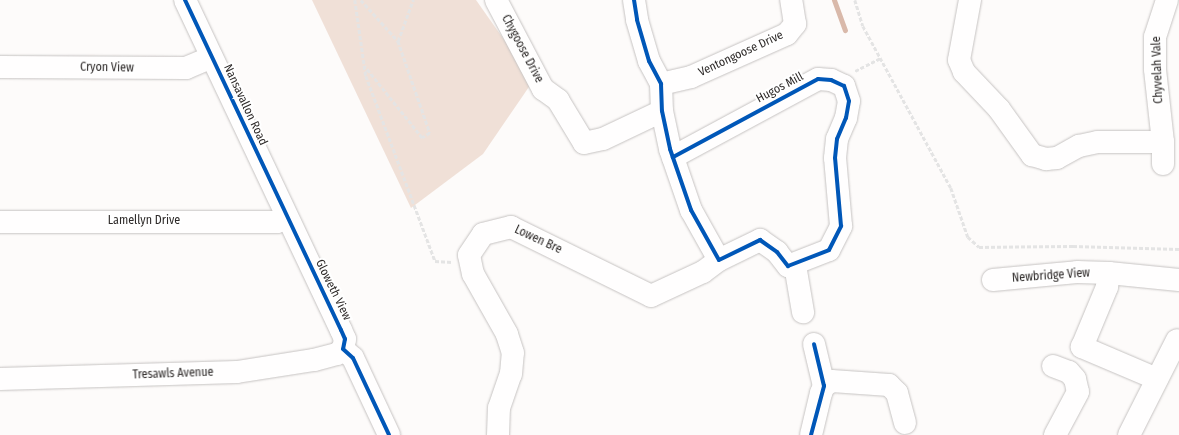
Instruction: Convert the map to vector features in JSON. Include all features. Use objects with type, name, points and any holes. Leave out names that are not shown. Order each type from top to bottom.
[{"type":"street","name":"Nansavallon Road","points":[[185,0],[288,218]]},
{"type":"street","name":"Chygoose Drive","points":[[496,0],[543,89],[558,100],[584,143],[603,138],[662,111]]},
{"type":"street","points":[[634,0],[637,20],[649,62],[661,84],[662,111],[673,157],[691,210],[719,260],[760,240],[777,252],[788,266],[796,265],[803,312]]},
{"type":"street","name":"Ventongoose Drive","points":[[661,84],[691,77],[787,34],[795,24],[791,0]]},
{"type":"street","points":[[970,0],[959,60],[978,89],[999,109],[1032,155],[1046,158],[1057,158],[1080,146],[1098,142],[1163,142]]},
{"type":"street","name":"Chyvelah Vale","points":[[1162,164],[1163,142],[1155,69],[1155,36],[1167,0]]},
{"type":"street","name":"Cryon View","points":[[0,67],[186,68],[212,58]]},
{"type":"street","name":"Hugos Mill","points":[[673,157],[818,79],[831,80],[844,86],[849,101],[846,118],[837,139],[835,158],[841,226],[829,250],[796,265]]},
{"type":"street","name":"Lamellyn Drive","points":[[0,222],[277,222],[288,218]]},
{"type":"street","name":"Gloweth View","points":[[288,218],[341,330],[344,339],[343,349]]},
{"type":"street","name":"Lowen Bre","points":[[470,262],[469,255],[483,234],[511,227],[651,296],[703,272],[719,260]]},
{"type":"street","points":[[470,262],[473,274],[507,334],[513,352],[511,374],[500,408],[498,435]]},
{"type":"street","name":"Newbridge View","points":[[993,280],[1077,272],[1109,273],[1179,280]]},
{"type":"street","name":"Newbridge View","points":[[1055,435],[1078,392],[1075,379],[1061,369],[1082,347],[1107,287],[1109,273]]},
{"type":"street","points":[[1136,433],[1173,338]]},
{"type":"street","points":[[811,435],[824,386],[814,344]]},
{"type":"street","points":[[1082,347],[1157,379]]},
{"type":"street","points":[[343,349],[353,358],[389,435]]},
{"type":"street","name":"Tresawls Avenue","points":[[0,379],[237,372],[314,360],[337,354],[343,349]]},
{"type":"street","points":[[824,386],[832,381],[889,385],[897,393],[905,423]]},
{"type":"path","points":[[355,0],[366,76],[435,261],[470,262]]},
{"type":"path","points":[[361,0],[398,41],[430,133],[422,138],[364,66]]},
{"type":"path","points":[[398,41],[413,0]]},
{"type":"path","points":[[855,0],[863,26],[951,188],[968,237],[979,247],[1072,246],[1179,249]]},
{"type":"shaded area","points":[[312,0],[476,0],[533,81],[483,154],[411,208]]},
{"type":"waterway","points":[[834,0],[845,30]]},
{"type":"cycle path","points":[[185,0],[341,330],[345,339],[343,349],[353,358],[389,435]]},
{"type":"cycle path","points":[[634,0],[637,20],[649,61],[661,84],[662,111],[670,149],[691,210],[719,260],[760,240],[777,252],[788,266],[829,250],[841,226],[835,158],[837,139],[846,118],[849,101],[844,86],[831,80],[818,79],[673,157]]},
{"type":"cycle path","points":[[811,435],[824,386],[814,344]]}]
